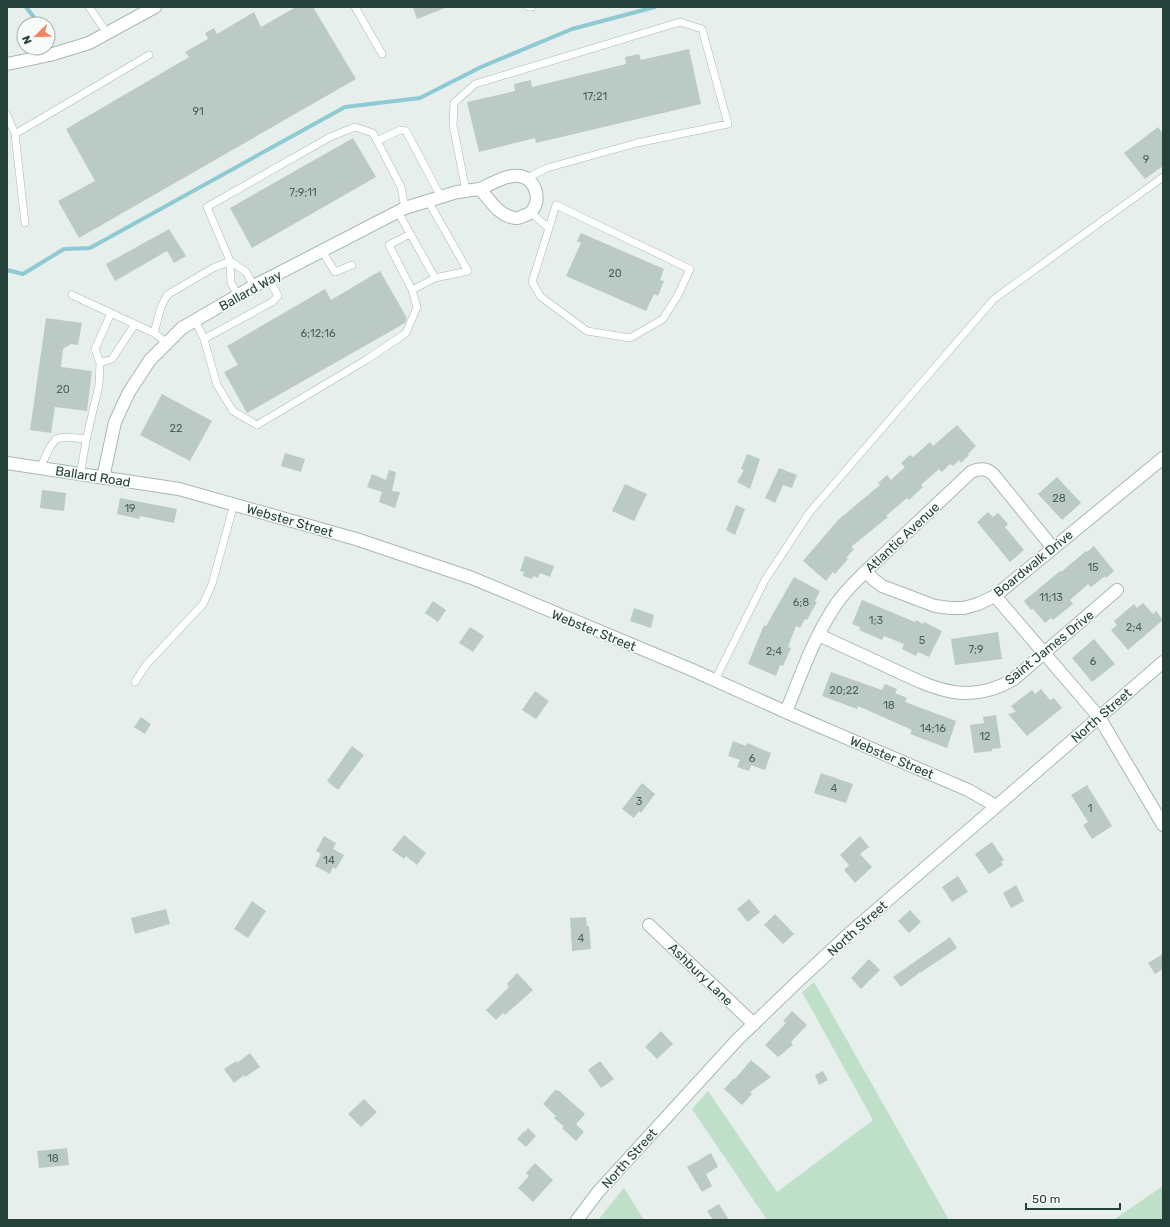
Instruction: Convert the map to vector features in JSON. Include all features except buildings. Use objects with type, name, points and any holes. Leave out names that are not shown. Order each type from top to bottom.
[{"type":"street","points":[[7,64],[50,55],[89,43],[155,7]]},
{"type":"street","name":"Ballard Way","points":[[103,478],[115,422],[129,392],[150,360],[182,328],[254,286],[401,210],[456,192],[480,189],[506,178],[519,176],[527,178]]},
{"type":"street","points":[[480,189],[502,212],[511,218],[519,218],[531,213],[538,197],[534,186],[527,178]]},
{"type":"street","name":"Boardwalk Drive","points":[[866,571],[882,586],[935,606],[964,608],[978,604],[995,596],[1163,458]]},
{"type":"street","name":"Ballard Road","points":[[7,464],[179,489]]},
{"type":"street","name":"Atlantic Avenue","points":[[786,712],[819,635],[837,602],[850,586],[968,474],[979,469],[984,469],[993,474],[1053,548]]},
{"type":"street","name":"Webster Street","points":[[179,489],[356,539],[472,578],[715,680],[968,790],[996,806]]},
{"type":"street","name":"Saint James Drive","points":[[819,635],[930,687],[951,692],[982,692],[1004,685],[1014,679],[1117,590]]},
{"type":"street","points":[[995,596],[1099,717],[1163,825]]},
{"type":"street","name":"North Street","points":[[577,1220],[598,1192],[737,1040],[851,932],[1163,662]]},
{"type":"street","name":"Ashbury Lane","points":[[649,925],[754,1024]]},
{"type":"lane","points":[[89,7],[108,33]]},
{"type":"lane","points":[[355,7],[382,54]]},
{"type":"lane","points":[[466,191],[453,125],[454,103],[475,84],[680,22],[702,29],[728,124],[637,143],[547,168],[527,178]]},
{"type":"lane","points":[[14,134],[149,55]]},
{"type":"lane","points":[[7,116],[14,134],[25,223]]},
{"type":"lane","points":[[238,295],[231,283],[230,261],[207,206],[330,137],[355,127],[373,133],[401,187],[401,210],[410,234],[435,278]]},
{"type":"lane","points":[[377,141],[400,130],[406,131],[440,197]]},
{"type":"lane","points":[[715,680],[765,580],[809,513],[994,299],[1163,178]]},
{"type":"lane","points":[[412,290],[435,278],[468,271],[428,201]]},
{"type":"lane","points":[[556,206],[690,269],[678,295],[663,319],[630,338],[587,331],[542,297],[532,282],[549,228],[556,206]]},
{"type":"lane","points":[[531,213],[549,228]]},
{"type":"lane","points":[[195,320],[204,340],[217,385],[233,411],[257,425],[366,360],[406,333],[417,307],[412,290],[389,245],[410,234]]},
{"type":"lane","points":[[322,251],[335,272],[352,265]]},
{"type":"lane","points":[[230,261],[246,272],[254,286]]},
{"type":"lane","points":[[154,333],[160,307],[167,295],[213,268],[230,261]]},
{"type":"lane","points":[[204,340],[272,302],[278,296],[269,278]]},
{"type":"lane","points":[[72,295],[154,333],[167,343]]},
{"type":"lane","points":[[80,475],[86,439],[99,385],[100,363],[95,349],[111,313]]},
{"type":"lane","points":[[100,363],[112,359],[135,324]]},
{"type":"lane","points":[[40,468],[50,447],[56,439],[66,437],[86,439]]},
{"type":"lane","points":[[135,682],[146,665],[203,604],[212,584],[234,504]]},
{"type":"green space","points":[[814,982],[949,1220],[767,1220],[692,1109],[708,1091],[777,1192],[873,1120],[802,992]]},
{"type":"green space","points":[[1163,1186],[1163,1220],[1113,1220]]},
{"type":"green space","points":[[624,1188],[644,1220],[598,1220]]},
{"type":"waterway","points":[[26,7],[33,16]]},
{"type":"waterway","points":[[7,270],[23,274],[64,249],[90,248],[345,107],[420,98],[481,67],[572,29],[655,7]]}]
